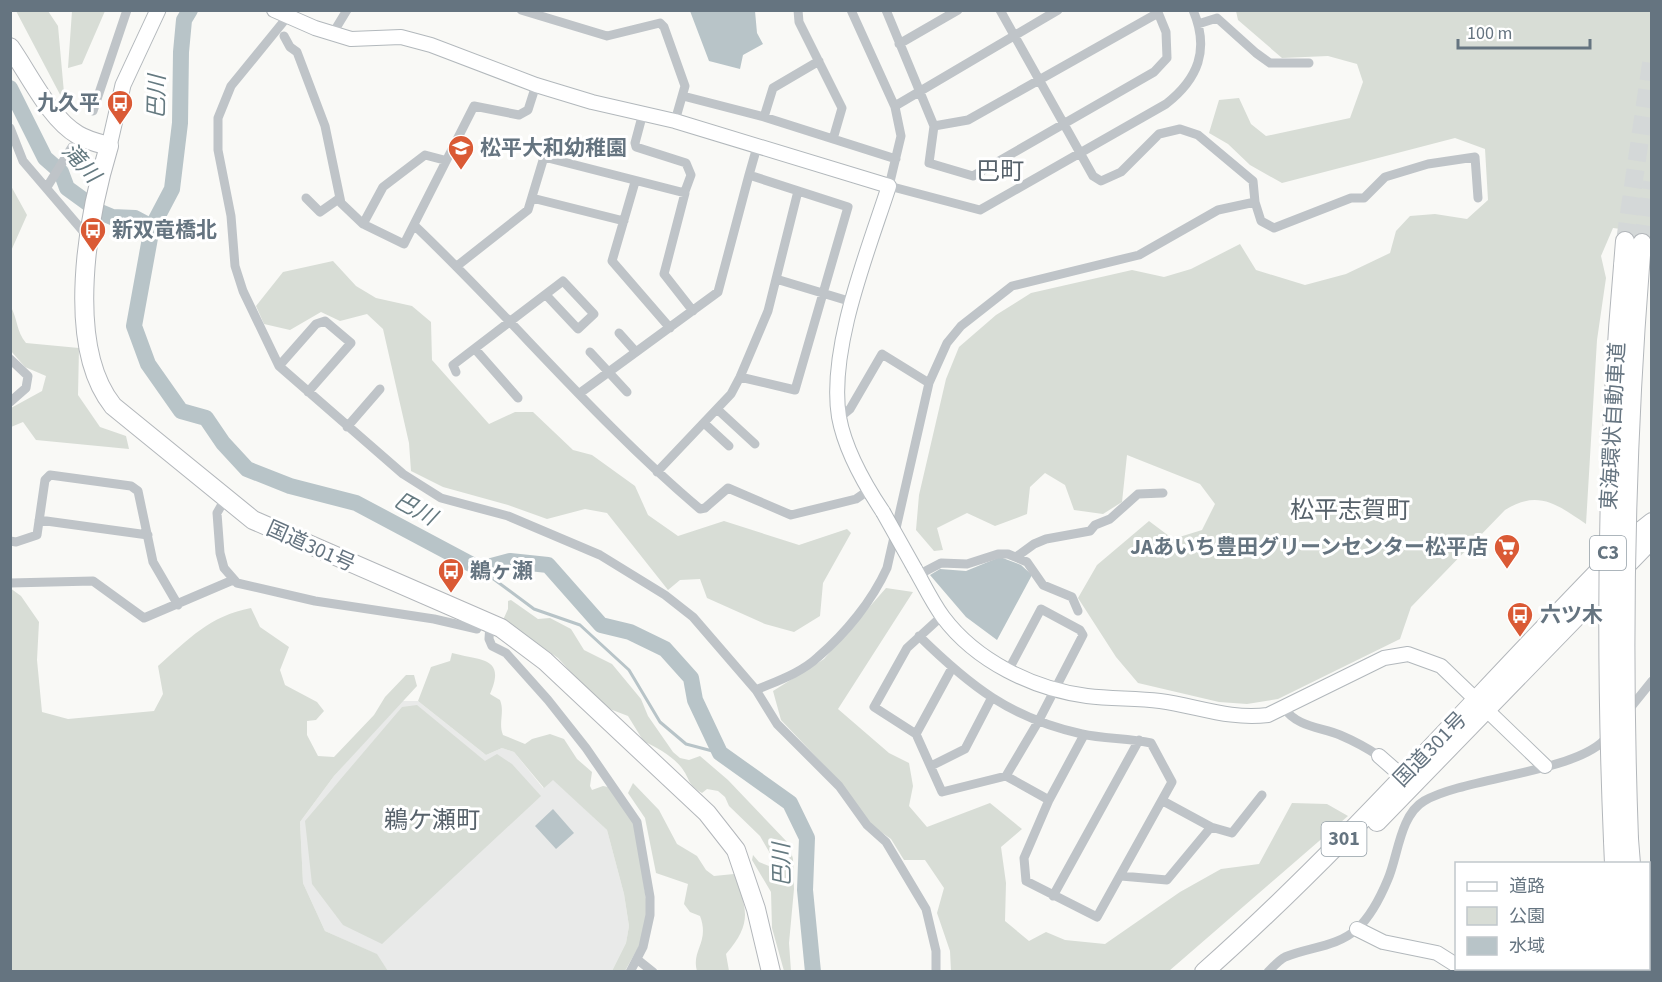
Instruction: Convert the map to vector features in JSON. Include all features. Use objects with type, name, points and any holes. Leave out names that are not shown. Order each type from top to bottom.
[{"type":"highway","points":[[10,47],[48,105],[68,128],[88,140],[109,146]]},
{"type":"highway","name":"国道301号","points":[[109,146],[96,191],[86,269],[90,359],[100,387],[114,406],[253,520],[280,534],[485,622],[520,641],[545,661],[707,813],[736,850],[746,871],[771,972]]},
{"type":"highway","name":"東海環状自動車道","points":[[1615,862],[1621,840],[1623,598],[1634,242]]},
{"type":"highway","name":"国道301号","points":[[1220,972],[1345,854],[1628,541],[1652,520]]},
{"type":"highway","name":"国道301号","points":[[1204,972],[1323,860],[1403,777],[1592,600],[1652,539]]},
{"type":"highway","points":[[1592,600],[1652,544]]},
{"type":"highway","name":"東海環状自動車道","points":[[1621,840],[1630,862]]},
{"type":"main road","points":[[109,146],[123,85],[157,11]]},
{"type":"street","points":[[93,111],[127,10]]},
{"type":"street","points":[[333,33],[346,10]]},
{"type":"street","points":[[521,10],[607,36],[660,23],[664,27],[685,86],[675,122]]},
{"type":"street","points":[[798,10],[799,22],[842,108],[833,139]]},
{"type":"street","points":[[851,10],[895,106],[901,136],[852,302],[841,357],[839,418],[850,450],[869,490],[884,512],[942,616],[983,656],[1008,671],[1054,690],[1087,696],[1151,700],[1247,718],[1268,716],[1384,658],[1408,654],[1441,666],[1545,766]]},
{"type":"street","points":[[886,10],[934,126],[928,163],[973,176],[1154,72],[1167,58],[1166,32],[1157,12],[968,120],[934,126]]},
{"type":"street","points":[[900,44],[958,10]]},
{"type":"street","points":[[1000,10],[1093,176],[1101,181],[1121,172],[1160,134],[1180,129],[1198,135],[1254,181],[1255,202],[1261,222],[1274,228],[1351,198],[1364,198],[1385,177],[1428,164],[1475,157],[1478,198]]},
{"type":"street","points":[[895,106],[1058,10]]},
{"type":"street","points":[[936,972],[936,951],[926,909],[886,842],[867,825],[839,786],[777,724],[756,690],[693,617],[665,595],[600,555],[508,516],[441,498],[403,474],[279,366],[243,291],[235,266],[231,216],[218,135],[218,118],[231,86],[284,13],[351,39],[401,37],[431,45],[537,85],[592,102],[643,113],[888,186],[980,210],[1166,104],[1185,89],[1195,72],[1202,49],[1193,10]]},
{"type":"street","points":[[1198,24],[1217,18],[1270,63],[1309,63]]},
{"type":"street","points":[[284,36],[290,47],[297,52],[303,71],[310,81],[331,148],[340,198],[350,214],[363,224],[404,244],[444,160],[474,106],[519,115],[528,110],[537,85]]},
{"type":"street","points":[[764,117],[773,88],[819,61]]},
{"type":"street","points":[[683,96],[764,117],[896,159]]},
{"type":"street","points":[[643,113],[636,147],[686,164],[691,175],[664,274],[693,311]]},
{"type":"street","points":[[10,128],[23,161],[49,184],[89,232]]},
{"type":"street","points":[[49,184],[72,147]]},
{"type":"street","points":[[579,393],[718,292],[757,147]]},
{"type":"street","points":[[363,224],[383,187],[425,155],[444,160]]},
{"type":"street","points":[[457,266],[528,210],[544,158],[684,194]]},
{"type":"street","points":[[740,377],[795,390],[848,207],[748,175]]},
{"type":"street","points":[[635,182],[612,261],[670,328]]},
{"type":"street","points":[[657,472],[731,394],[740,377],[768,311],[798,191]]},
{"type":"street","points":[[306,198],[320,212],[340,198]]},
{"type":"street","points":[[532,198],[624,221]]},
{"type":"street","points":[[756,690],[796,672],[818,658],[878,589],[887,568],[929,383],[946,344],[961,326],[1012,286],[1139,255],[1218,210],[1255,202]]},
{"type":"street","points":[[414,225],[457,266],[657,472],[700,508],[705,508],[728,488],[791,515],[856,499],[869,490]]},
{"type":"street","points":[[776,279],[852,302]]},
{"type":"street","points":[[456,372],[453,365],[547,296],[563,281],[594,314],[578,329],[547,296]]},
{"type":"street","points":[[279,366],[316,324],[325,321],[351,343],[308,392]]},
{"type":"street","points":[[619,333],[636,352]]},
{"type":"street","points":[[475,349],[518,398]]},
{"type":"street","points":[[590,352],[627,392]]},
{"type":"street","points":[[839,418],[850,410],[882,354],[929,383]]},
{"type":"street","points":[[10,359],[26,372],[28,383],[26,388],[10,402]]},
{"type":"street","points":[[348,427],[380,389]]},
{"type":"street","points":[[717,409],[755,444]]},
{"type":"street","points":[[704,423],[729,446]]},
{"type":"street","points":[[10,541],[16,542],[37,535],[45,480],[50,475],[131,486],[138,491],[153,562],[178,605]]},
{"type":"street","points":[[1016,557],[1034,544],[1046,539],[1090,531],[1095,525],[1110,519],[1138,494],[1162,493]]},
{"type":"street","points":[[225,499],[219,506],[217,532],[224,568],[233,580],[245,585],[262,586],[315,601],[434,619],[477,629],[485,622],[492,646],[506,653],[548,700],[586,748],[637,822],[650,897],[648,932],[638,960],[630,972]]},
{"type":"street","points":[[39,520],[148,535]]},
{"type":"street","points":[[916,572],[941,563],[967,564],[998,554],[1016,557],[1027,562],[1043,585],[1072,597],[1078,611]]},
{"type":"street","points":[[10,583],[93,581],[144,618],[233,580]]},
{"type":"street","points":[[1005,776],[1038,722],[1083,635],[1080,630],[1041,609],[1008,671]]},
{"type":"street","points":[[942,616],[907,648],[874,707],[916,734],[942,792],[1005,776],[1049,800]]},
{"type":"street","points":[[919,636],[952,668],[992,699],[1038,722],[1084,735],[1151,742],[1172,782],[1097,917],[1026,881],[1024,858],[1049,800],[1084,735]]},
{"type":"street","points":[[916,734],[952,668]]},
{"type":"street","points":[[1268,972],[1284,958],[1332,943],[1357,930],[1375,906],[1389,878],[1409,816],[1423,801],[1458,789],[1545,766],[1601,746],[1652,681]]},
{"type":"street","points":[[931,766],[965,749],[992,699]]},
{"type":"street","points":[[1284,708],[1290,716],[1301,723],[1340,735],[1379,756],[1403,777]]},
{"type":"street","points":[[1053,896],[1139,740]]},
{"type":"street","points":[[1163,801],[1211,827],[1232,833],[1262,795]]},
{"type":"street","points":[[1121,876],[1167,880],[1211,827]]},
{"type":"street","points":[[1357,930],[1383,942],[1437,952],[1455,964]]},
{"type":"street","points":[[638,960],[653,972]]},
{"type":"shaded area","points":[[401,701],[418,701],[486,755],[502,748],[514,752],[543,788],[553,779],[607,830],[624,894],[629,926],[626,943],[612,971],[388,971],[376,954],[325,931],[303,883],[300,822],[334,776]]},
{"type":"green space","points":[[16,11],[48,11],[58,26],[65,104]]},
{"type":"green space","points":[[72,11],[105,11],[82,64],[68,68]]},
{"type":"green space","points":[[1236,11],[1652,11],[1651,233],[1613,228],[1601,256],[1606,278],[1597,340],[1586,524],[1557,506],[1538,500],[1517,504],[1505,510],[1411,607],[1400,639],[1278,699],[1247,704],[1219,702],[1138,683],[1116,657],[1078,598],[1097,565],[1149,521],[1173,539],[1202,530],[1215,504],[1200,484],[1127,455],[1122,502],[1103,514],[1074,510],[1065,485],[1045,473],[1030,487],[1027,514],[995,526],[967,513],[937,528],[943,550],[934,551],[916,530],[919,495],[946,379],[959,347],[996,315],[1031,293],[1132,270],[1164,277],[1191,269],[1240,244],[1256,270],[1305,285],[1346,274],[1390,253],[1396,231],[1410,216],[1435,214],[1467,219],[1488,200],[1485,149],[1455,138],[1282,183],[1250,165],[1228,144],[1209,133],[1219,100],[1239,98],[1251,124],[1266,136],[1350,118],[1363,82],[1357,64],[1328,56],[1282,58],[1238,20]]},
{"type":"green space","points":[[10,186],[27,215],[11,251]]},
{"type":"green space","points":[[333,261],[356,286],[376,298],[412,306],[431,322],[432,360],[489,424],[515,412],[533,412],[573,450],[592,455],[635,486],[648,515],[678,536],[724,521],[799,545],[847,529],[851,533],[823,583],[820,616],[794,632],[765,624],[707,598],[700,579],[680,580],[668,590],[607,513],[585,509],[547,519],[508,505],[443,487],[411,471],[409,443],[383,329],[367,314],[340,321],[321,312],[290,330],[264,324],[256,306],[283,272]]},
{"type":"green space","points":[[10,305],[20,334],[26,343],[79,348],[78,395],[100,427],[126,436],[129,449],[36,440],[23,422],[11,427],[11,408],[42,391],[46,376],[25,367],[11,351]]},
{"type":"green space","points":[[10,588],[21,596],[39,622],[37,660],[42,712],[68,719],[154,711],[163,694],[158,666],[211,623],[251,608],[260,627],[289,647],[280,670],[285,685],[317,702],[324,711],[316,720],[307,721],[307,735],[318,756],[334,757],[374,715],[385,697],[406,675],[414,675],[417,686],[334,776],[300,822],[303,883],[325,931],[377,954],[388,971],[11,971]]},
{"type":"green space","points":[[886,588],[913,592],[838,709],[889,753],[909,763],[913,786],[909,806],[927,827],[990,803],[1022,829],[1001,847],[1006,883],[1005,921],[1029,941],[1046,932],[1065,940],[1105,944],[1180,892],[1221,869],[1259,864],[1292,803],[1327,804],[1348,816],[1169,971],[951,971],[950,951],[937,913],[944,888],[925,860],[904,860],[891,839],[871,825],[841,783],[781,720],[773,691],[824,659]]},
{"type":"green space","points":[[511,600],[538,619],[550,618],[571,629],[584,650],[612,664],[641,699],[648,716],[673,752],[680,758],[689,760],[700,756],[728,780],[789,844],[793,859],[794,889],[789,943],[791,971],[784,971],[772,928],[771,892],[752,860],[753,855],[759,862],[769,866],[775,862],[760,836],[729,806],[725,797],[718,791],[707,789],[702,793],[697,790],[674,759],[644,742],[628,716],[602,706],[558,658],[503,620],[508,609],[508,601]]},
{"type":"green space","points":[[452,653],[481,660],[493,667],[494,682],[490,694],[500,700],[503,735],[525,744],[532,739],[550,734],[564,739],[577,759],[592,772],[590,786],[592,790],[603,786],[608,787],[635,824],[647,917],[639,946],[625,971],[612,971],[626,943],[629,926],[624,894],[607,830],[553,780],[544,788],[514,752],[502,748],[486,755],[418,701],[431,667],[450,661]]},
{"type":"green space","points":[[417,705],[485,761],[497,754],[512,764],[541,796],[382,944],[343,925],[312,884],[305,821],[402,707]]},
{"type":"green space","points":[[633,783],[659,810],[677,844],[697,856],[706,870],[714,876],[734,874],[745,915],[740,933],[726,954],[729,971],[697,971],[696,957],[703,933],[700,916],[690,912],[684,904],[688,884],[656,873],[645,818],[628,793]]},
{"type":"water","points":[[690,11],[755,11],[757,33],[763,44],[743,55],[740,69],[709,61]]},
{"type":"water","points":[[1000,557],[1021,565],[1032,575],[997,640],[966,617],[930,575],[940,569],[966,571]]},
{"type":"water","points":[[553,809],[574,833],[556,849],[535,826]]},
{"type":"waterway","name":"巴川","points":[[190,10],[184,20],[180,123],[172,189],[152,227],[134,326],[148,364],[181,411],[206,418],[223,443],[247,469],[290,486],[356,503],[480,569],[510,561],[548,565],[601,625],[630,632],[665,649],[691,678],[695,700],[720,753],[790,803],[807,838],[805,890],[813,972]]},
{"type":"waterway","name":"滝川","points":[[10,88],[45,158],[61,172],[67,188],[100,212],[112,217],[135,218],[152,227]]},
{"type":"waterway","points":[[480,569],[534,609],[580,625],[629,670],[660,722],[686,744],[720,753]]},
{"type":"tunnel","points":[[1625,241],[1652,57]]},
{"type":"tunnel","points":[[1642,243],[1652,182]]},
{"type":"place","name":"九久平","points":[[120,126]]},
{"type":"place","name":"松平大和幼稚園","points":[[461,171]]},
{"type":"place","name":"新双竜橋北","points":[[93,253]]},
{"type":"place","name":"JAあいち豊田グリーンセンター松平店","points":[[1507,570]]},
{"type":"place","name":"鵜ヶ瀬","points":[[451,594]]},
{"type":"place","name":"六ツ木","points":[[1520,638]]},
{"type":"district","name":"巴町","points":[[1000,171]]},
{"type":"district","name":"松平志賀町","points":[[1350,510]]},
{"type":"district","name":"鵜ケ瀬町","points":[[432,820]]}]
